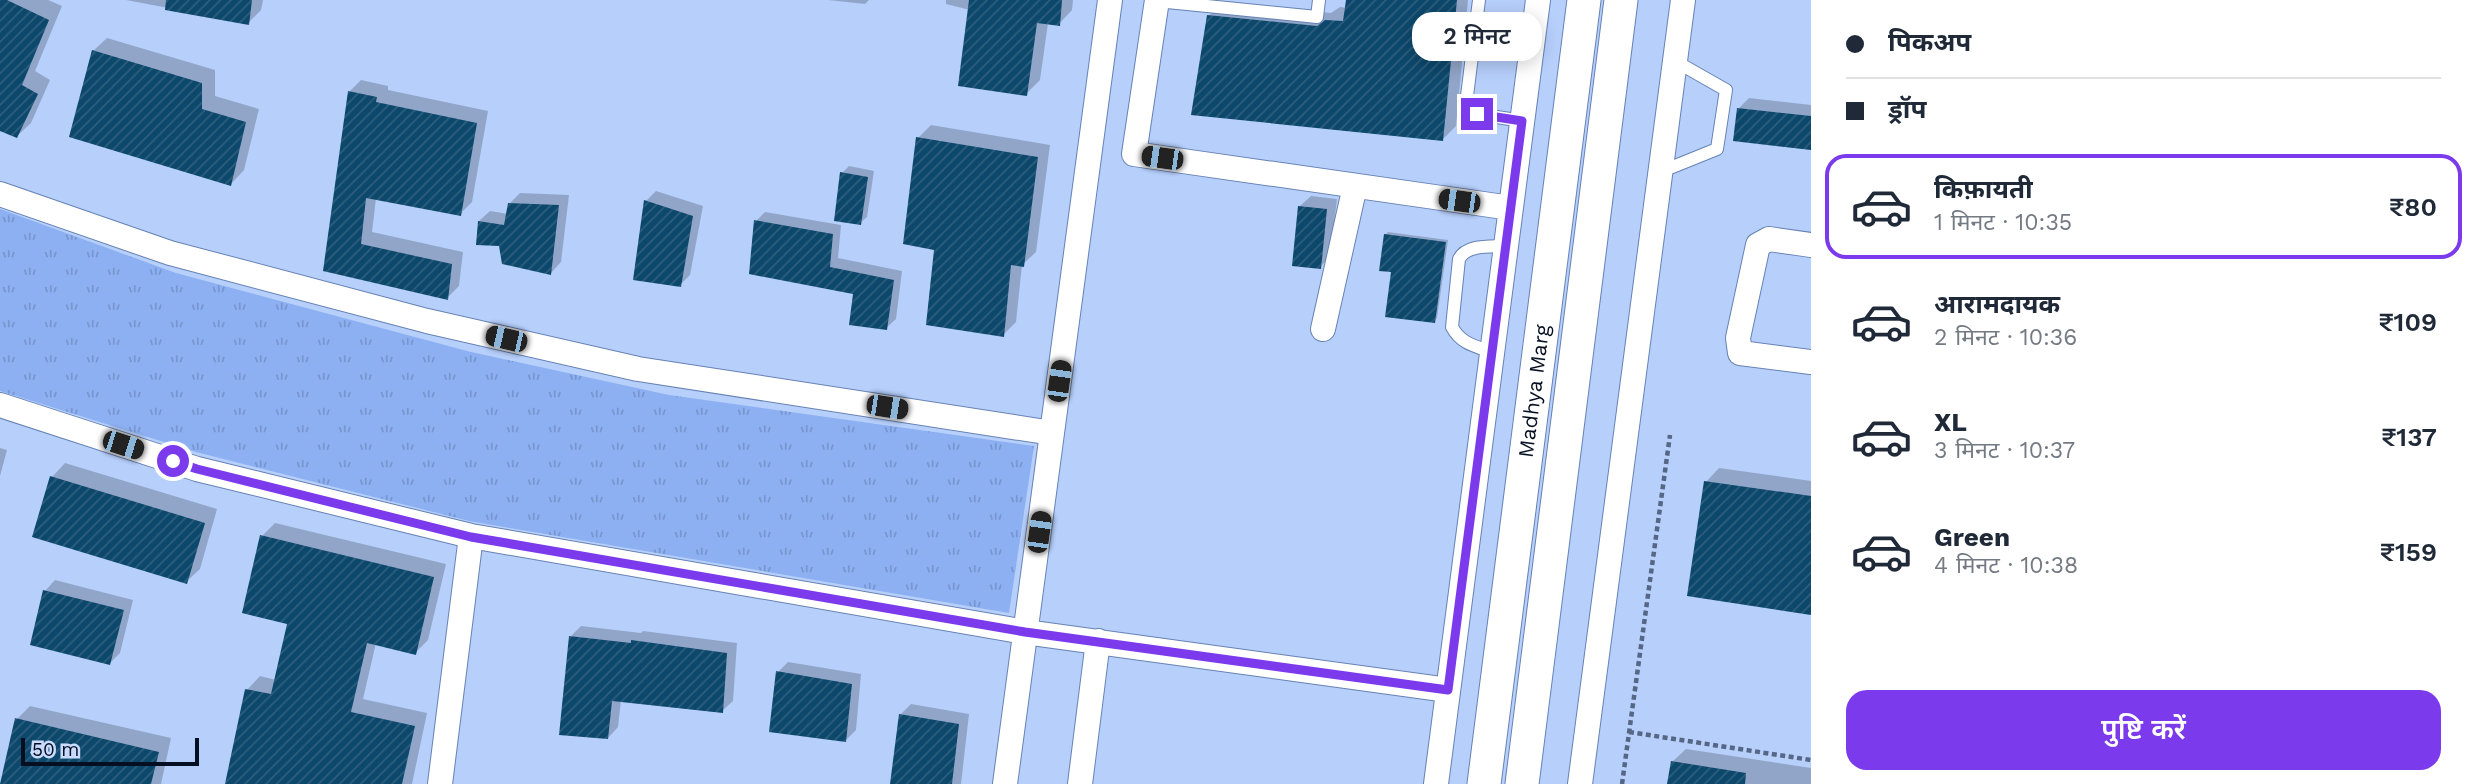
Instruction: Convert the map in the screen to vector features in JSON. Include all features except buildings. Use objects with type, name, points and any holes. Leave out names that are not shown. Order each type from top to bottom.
[{"type":"main road","name":"Madhya Marg","points":[[1484,784],[1584,0]]},
{"type":"main road","name":"Madhya Marg","points":[[1522,784],[1621,0]]},
{"type":"street","points":[[1004,784],[1110,0]]},
{"type":"street","points":[[1157,0],[1134,153],[1511,208]]},
{"type":"street","points":[[1436,784],[1538,0]]},
{"type":"street","points":[[1580,784],[1683,0]]},
{"type":"street","points":[[1323,329],[1355,186]]},
{"type":"street","points":[[0,194],[170,253],[427,321],[638,369],[1052,433]]},
{"type":"street","points":[[1811,245],[1769,239],[1758,245],[1738,338],[1740,353],[1811,362]]},
{"type":"street","points":[[0,405],[197,469],[471,537],[1025,632],[1448,690]]},
{"type":"street","points":[[440,784],[471,537]]},
{"type":"street","points":[[1080,784],[1098,641]]},
{"type":"lane","points":[[1157,0],[1317,17],[1319,0]]},
{"type":"lane","points":[[1479,0],[1467,96],[1469,107],[1477,114],[1522,121]]},
{"type":"lane","points":[[1661,172],[1717,149],[1726,90],[1675,61]]},
{"type":"lane","points":[[1492,352],[1464,343],[1452,327],[1459,259],[1463,252],[1470,249],[1506,246]]},
{"type":"path","points":[[1622,784],[1670,435]]},
{"type":"path","points":[[1629,732],[1811,760]]},
{"type":"green space","points":[[0,209],[176,273],[471,352],[669,395],[1034,446],[1009,613],[469,521],[196,452],[0,391]]},
{"type":"route","points":[[173,461],[471,537],[1025,632],[1448,690],[1522,121],[1477,114]]}]
